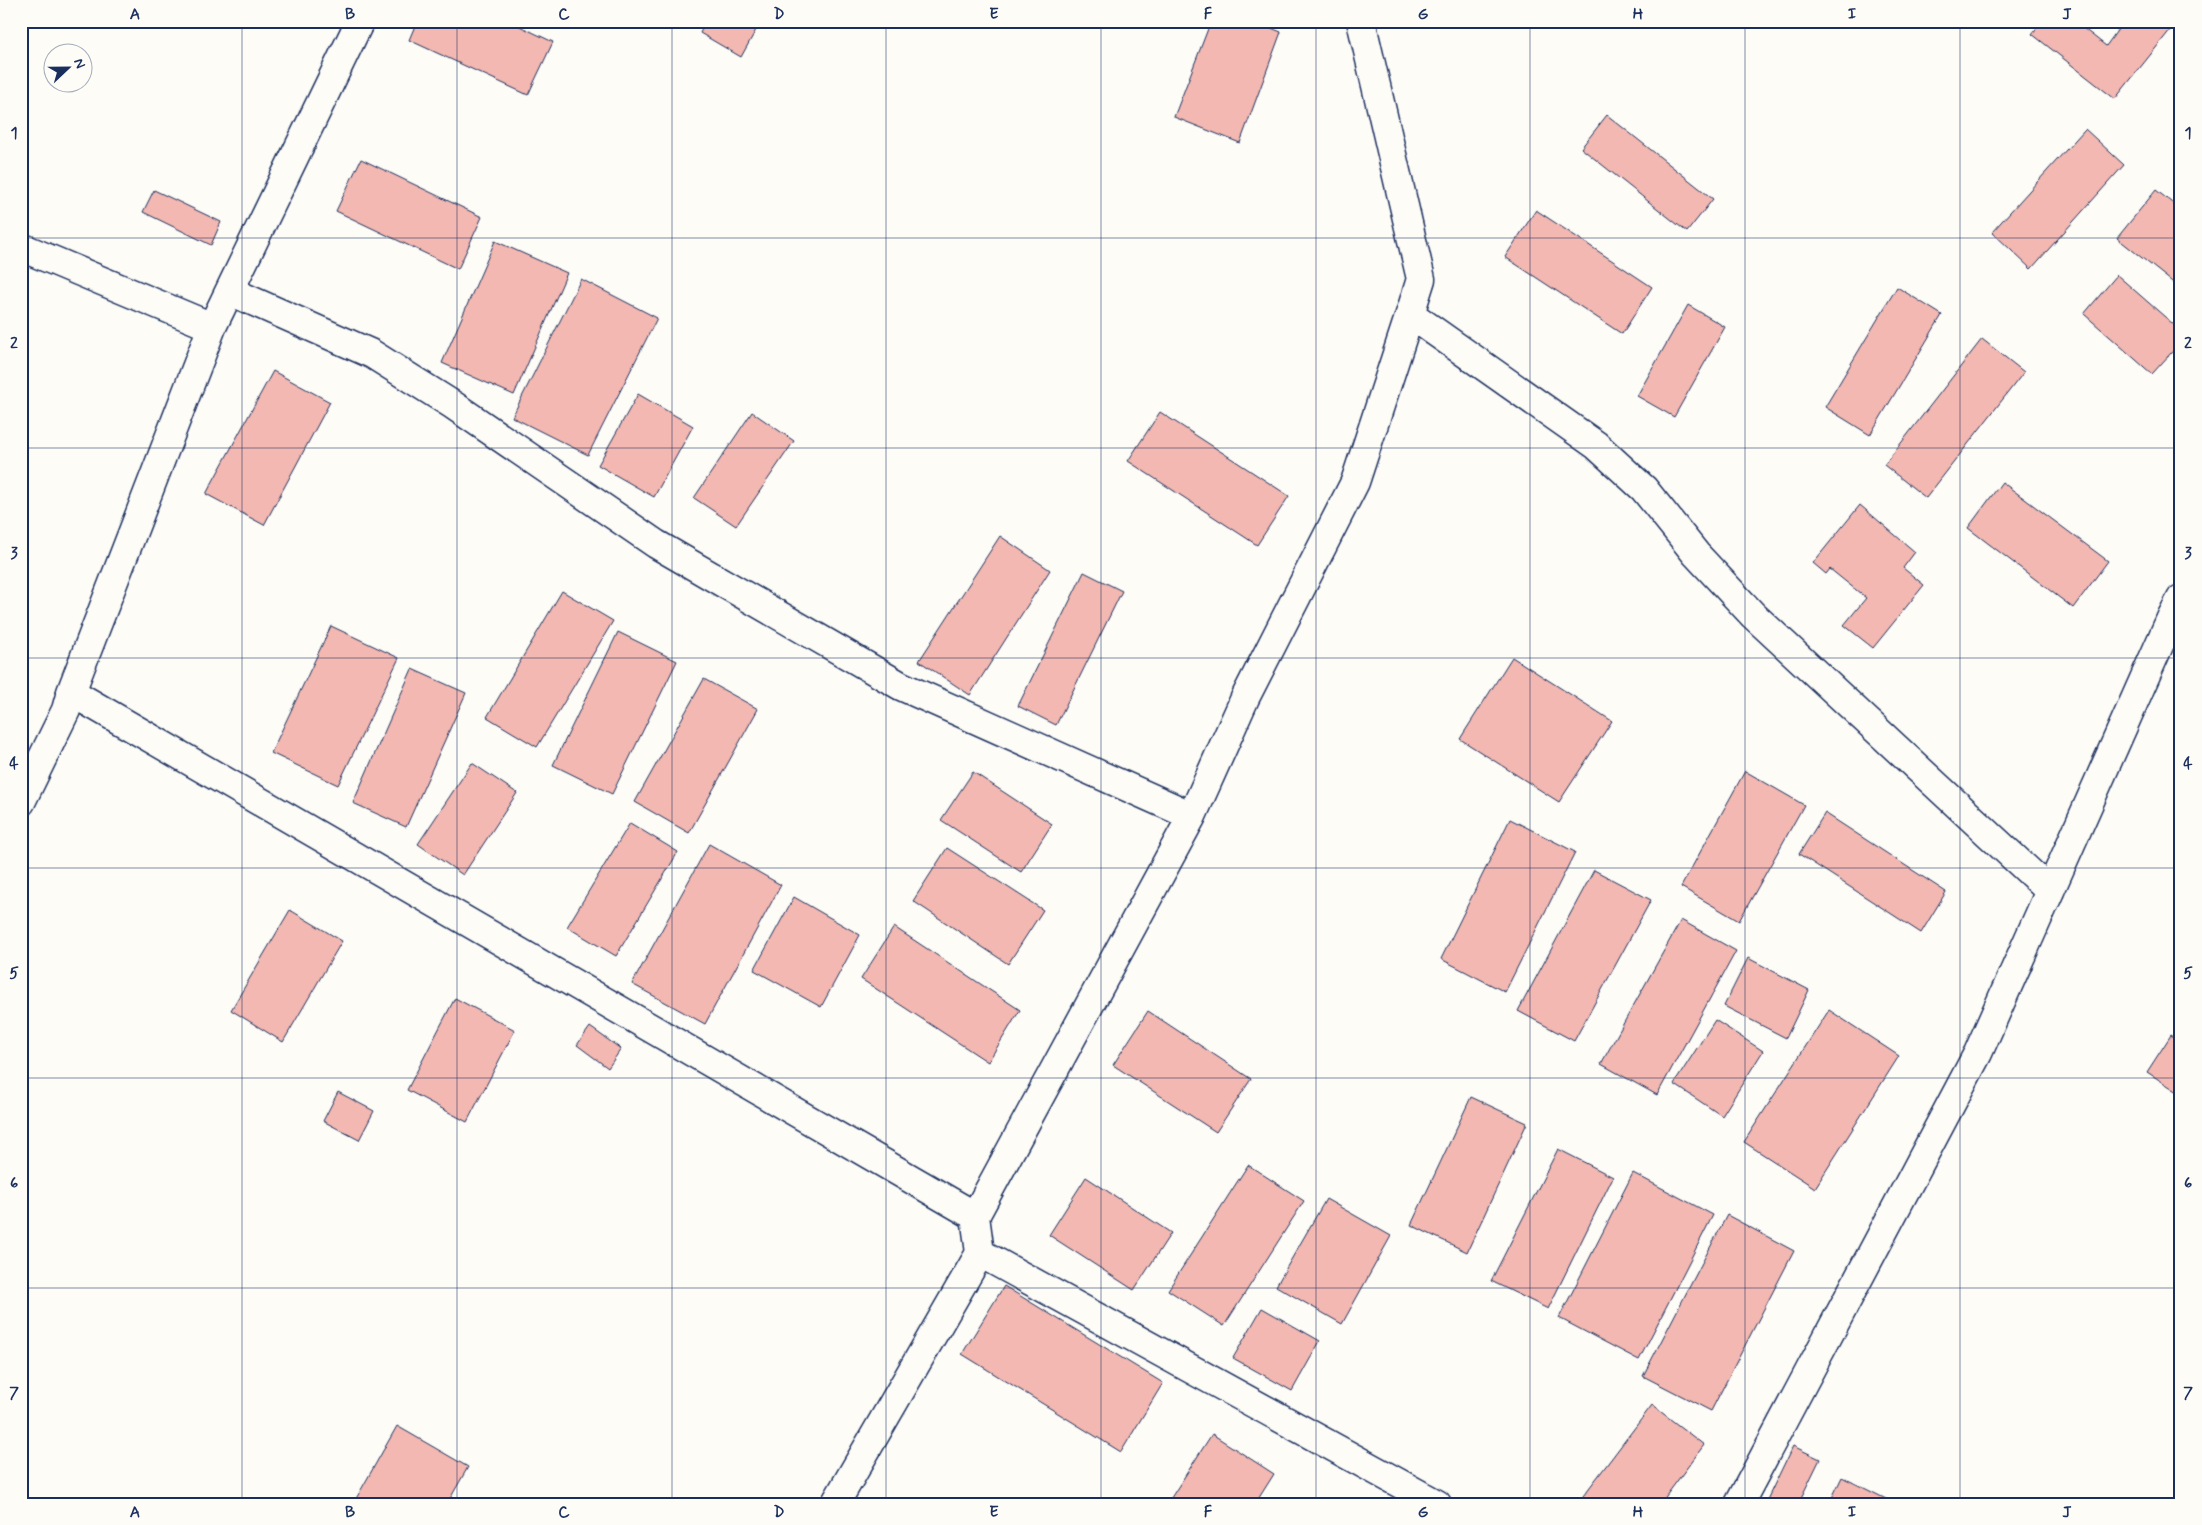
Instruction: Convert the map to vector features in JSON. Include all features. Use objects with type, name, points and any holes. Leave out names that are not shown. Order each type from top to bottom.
[{"type":"street","points":[[21,802],[66,710],[71,692],[212,327],[360,21]]},
{"type":"street","points":[[835,1504],[980,1253],[975,1216],[1192,816],[1245,698],[1355,482],[1421,279],[1361,21]]},
{"type":"street","points":[[21,247],[212,327]]},
{"type":"street","points":[[230,292],[372,354],[453,405],[656,544],[901,686],[1192,816]]},
{"type":"street","points":[[1410,314],[1603,451],[1644,489],[1696,554],[1752,615],[2050,891]]},
{"type":"street","points":[[1739,1504],[1978,1053],[2181,599]]},
{"type":"street","points":[[71,692],[975,1216]]},
{"type":"street","points":[[980,1253],[1437,1504]]},
{"type":"building","points":[[417,21],[509,21],[553,42],[528,95],[409,40]]},
{"type":"building","points":[[706,21],[761,21],[741,57],[700,33]]},
{"type":"building","points":[[1211,21],[1254,21],[1281,32],[1240,143],[1174,117]]},
{"type":"building","points":[[2042,21],[2080,21],[2078,24],[2106,46],[2124,21],[2161,21],[2171,29],[2115,99],[2032,34]]},
{"type":"building","points":[[1607,115],[1713,199],[1687,232],[1581,148]]},
{"type":"building","points":[[2085,129],[2124,165],[2031,269],[1992,232]]},
{"type":"building","points":[[361,159],[482,217],[458,269],[336,211]]},
{"type":"building","points":[[154,190],[221,222],[211,245],[143,212]]},
{"type":"building","points":[[2156,190],[2181,210],[2181,289],[2117,238]]},
{"type":"building","points":[[1536,210],[1652,287],[1622,334],[1505,257]]},
{"type":"building","points":[[495,241],[567,273],[514,395],[442,363]]},
{"type":"building","points":[[2117,275],[2181,331],[2181,342],[2152,374],[2084,314]]},
{"type":"building","points":[[581,279],[657,318],[588,455],[512,417]]},
{"type":"building","points":[[1897,287],[1942,315],[1870,435],[1825,407]]},
{"type":"building","points":[[1688,305],[1725,327],[1674,417],[1637,396]]},
{"type":"building","points":[[1982,339],[2024,372],[1926,498],[1884,465]]},
{"type":"building","points":[[273,371],[330,402],[264,525],[206,494]]},
{"type":"building","points":[[638,394],[693,426],[654,497],[598,465]]},
{"type":"building","points":[[752,412],[794,441],[736,526],[694,498]]},
{"type":"building","points":[[1160,412],[1289,496],[1257,545],[1128,461]]},
{"type":"building","points":[[2002,482],[2108,561],[2073,608],[1968,528]]},
{"type":"building","points":[[1860,505],[1915,552],[1903,568],[1924,585],[1873,648],[1844,625],[1866,598],[1830,569],[1826,574],[1813,563]]},
{"type":"building","points":[[1000,536],[1050,570],[970,695],[919,661]]},
{"type":"building","points":[[1084,572],[1122,591],[1056,725],[1018,706]]},
{"type":"building","points":[[562,591],[613,621],[537,747],[487,717]]},
{"type":"building","points":[[331,626],[399,658],[338,785],[271,753]]},
{"type":"building","points":[[618,632],[677,661],[612,794],[553,765]]},
{"type":"building","points":[[1512,657],[1612,721],[1559,802],[1460,739]]},
{"type":"building","points":[[412,669],[466,693],[406,827],[353,803]]},
{"type":"building","points":[[704,679],[758,709],[689,833],[635,802]]},
{"type":"building","points":[[472,763],[517,793],[463,875],[418,844]]},
{"type":"building","points":[[1745,771],[1804,805],[1739,921],[1681,887]]},
{"type":"building","points":[[973,772],[1052,824],[1021,872],[941,820]]},
{"type":"building","points":[[1825,813],[1946,892],[1921,933],[1799,854]]},
{"type":"building","points":[[1510,819],[1575,852],[1505,992],[1441,959]]},
{"type":"building","points":[[630,823],[678,852],[616,956],[567,927]]},
{"type":"building","points":[[709,844],[781,885],[705,1024],[632,984]]},
{"type":"building","points":[[947,848],[1043,910],[1008,964],[913,901]]},
{"type":"building","points":[[1594,870],[1651,900],[1574,1041],[1518,1011]]},
{"type":"building","points":[[794,897],[860,935],[821,1007],[754,970]]},
{"type":"building","points":[[290,910],[342,941],[283,1042],[231,1010]]},
{"type":"building","points":[[1681,920],[1736,951],[1657,1095],[1601,1064]]},
{"type":"building","points":[[894,927],[1020,1010],[988,1062],[861,979]]},
{"type":"building","points":[[1748,958],[1809,990],[1786,1038],[1724,1006]]},
{"type":"building","points":[[455,998],[515,1030],[467,1122],[407,1090]]},
{"type":"building","points":[[1829,1010],[1899,1056],[1815,1188],[1744,1142]]},
{"type":"building","points":[[1148,1011],[1251,1079],[1216,1132],[1113,1065]]},
{"type":"building","points":[[1715,1020],[1763,1051],[1722,1116],[1674,1084]]},
{"type":"building","points":[[590,1027],[621,1049],[608,1068],[577,1045]]},
{"type":"building","points":[[2171,1035],[2181,1042],[2181,1094],[2147,1072]]},
{"type":"building","points":[[338,1092],[374,1111],[359,1140],[323,1121]]},
{"type":"building","points":[[1471,1097],[1527,1123],[1467,1252],[1411,1225]]},
{"type":"building","points":[[1558,1149],[1613,1177],[1548,1309],[1491,1281]]},
{"type":"building","points":[[1248,1165],[1304,1201],[1224,1326],[1168,1290]]},
{"type":"building","points":[[1633,1173],[1713,1215],[1639,1360],[1559,1318]]},
{"type":"building","points":[[1086,1177],[1171,1233],[1134,1290],[1049,1235]]},
{"type":"building","points":[[1326,1199],[1391,1236],[1342,1324],[1276,1286]]},
{"type":"building","points":[[1727,1215],[1794,1251],[1711,1411],[1643,1376]]},
{"type":"building","points":[[1004,1286],[1163,1383],[1121,1452],[962,1354]]},
{"type":"building","points":[[1262,1308],[1320,1341],[1292,1391],[1233,1358]]},
{"type":"building","points":[[1652,1405],[1704,1445],[1660,1504],[1577,1504]]},
{"type":"building","points":[[397,1426],[468,1467],[447,1504],[353,1504]]},
{"type":"building","points":[[1212,1434],[1274,1474],[1255,1504],[1167,1504]]},
{"type":"building","points":[[1793,1446],[1820,1459],[1798,1504],[1765,1504]]},
{"type":"building","points":[[1842,1477],[1896,1504],[1829,1504]]}]
